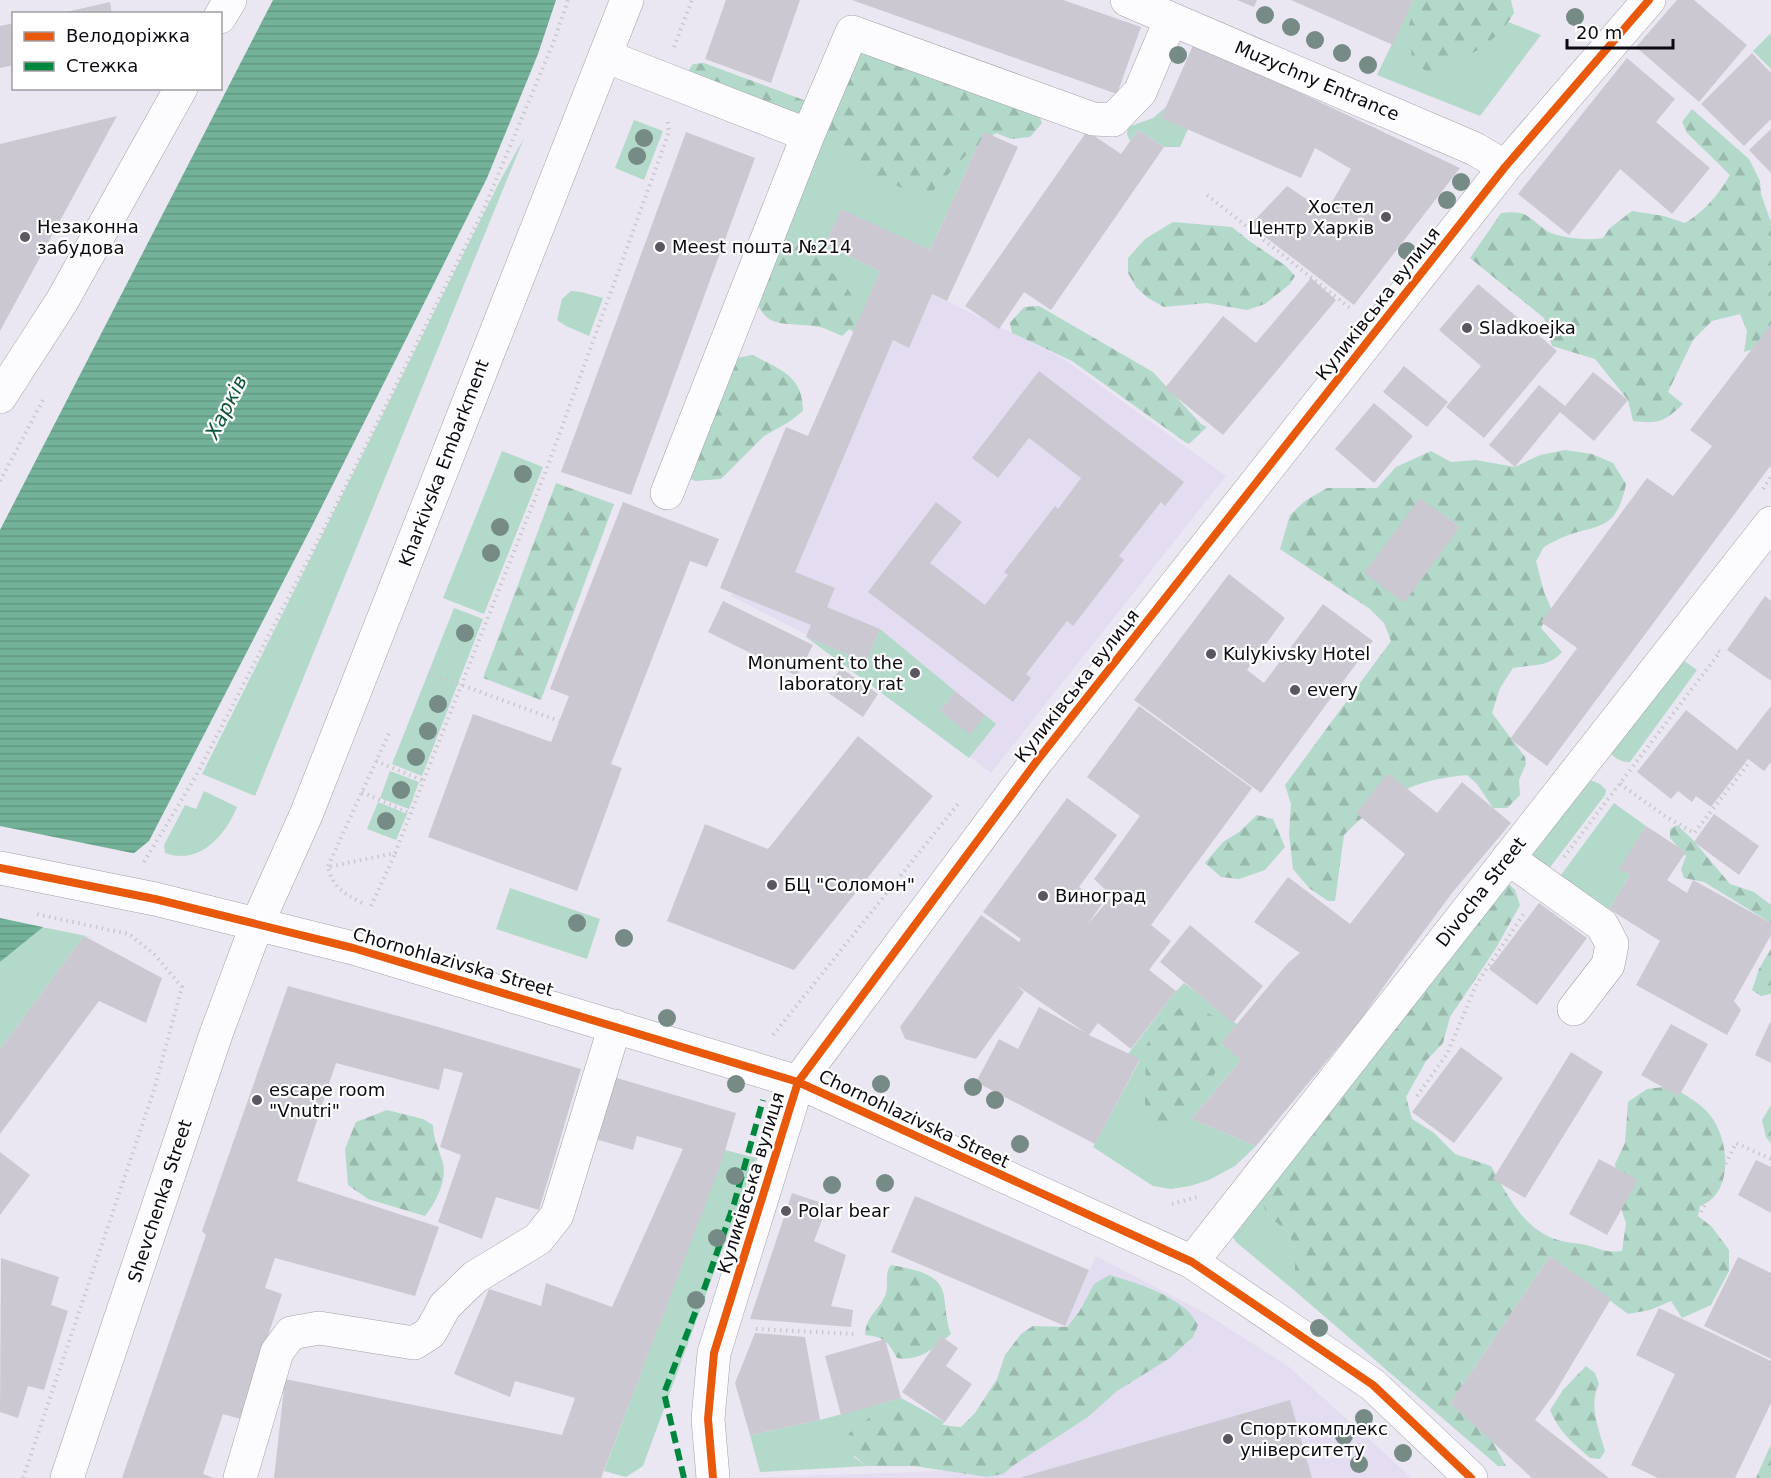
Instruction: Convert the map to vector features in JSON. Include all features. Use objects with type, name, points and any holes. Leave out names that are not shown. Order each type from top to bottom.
[{"type":"street","points":[[222,14],[230,0]]},
{"type":"street","name":"Kharkivska Embarkment","points":[[257,924],[306,815],[627,0]]},
{"type":"street","name":"Muzychny Entrance","points":[[1127,0],[1475,149],[1505,167]]},
{"type":"street","name":"Куликівська вулиця","points":[[713,1478],[708,1419],[714,1353],[798,1082],[1036,762],[1505,167],[1649,0]]},
{"type":"street","points":[[666,493],[808,135],[852,32],[1093,119],[1113,120],[1140,92],[1171,19]]},
{"type":"street","points":[[605,56],[808,135]]},
{"type":"street","points":[[0,397],[62,301],[180,90]]},
{"type":"street","name":"Divocha Street","points":[[1192,1262],[1771,523]]},
{"type":"street","points":[[1508,858],[1602,925],[1612,944],[1608,965],[1574,1009]]},
{"type":"street","name":"Chornohlazivska Street","points":[[0,868],[135,895],[352,948],[798,1082],[1192,1262],[1373,1385],[1470,1478]]},
{"type":"street","name":"Shevchenka Street","points":[[67,1478],[216,1034],[257,924]]},
{"type":"street","points":[[240,1478],[277,1352],[291,1333],[319,1328],[414,1343],[429,1333],[445,1306],[475,1277],[538,1239],[557,1215],[615,1026]]},
{"type":"path","points":[[144,862],[196,776],[332,513],[483,211],[554,41],[568,0]]},
{"type":"path","points":[[371,906],[411,814],[547,468],[669,132],[661,79],[692,0]]},
{"type":"path","points":[[1207,195],[1354,311]]},
{"type":"path","points":[[1417,1096],[1451,1047],[1477,983],[1544,885],[1720,652],[1689,628]]},
{"type":"path","points":[[429,673],[559,721]]},
{"type":"path","points":[[362,903],[331,881],[328,867],[390,731]]},
{"type":"path","points":[[376,761],[424,781]]},
{"type":"path","points":[[1620,784],[1665,816],[1694,833],[1749,763]]},
{"type":"path","points":[[362,792],[411,814]]},
{"type":"path","points":[[328,867],[395,853]]},
{"type":"path","points":[[23,1478],[154,1090],[182,987],[154,955],[129,934],[33,913]]},
{"type":"path","points":[[1701,1212],[1736,1143],[1771,1159]]},
{"type":"path","points":[[749,1329],[856,1334]]},
{"type":"shaded area","points":[[880,271],[1061,357],[1226,476],[991,773],[815,639],[731,596],[808,436]]},
{"type":"shaded area","points":[[1096,1256],[1203,1312],[1288,1366],[1412,1478],[737,1478],[996,1469]]},
{"type":"green space","points":[[1413,0],[1453,0],[1541,35],[1480,116],[1377,75]]},
{"type":"green space","points":[[1418,0],[1511,0],[1514,13],[1506,25],[1487,44],[1466,56],[1428,72],[1412,63],[1411,44],[1407,30]]},
{"type":"green space","points":[[1771,33],[1771,69],[1753,51]]},
{"type":"green space","points":[[856,43],[984,132],[930,250],[841,210],[825,245],[880,271],[854,332],[761,279]]},
{"type":"green space","points":[[860,52],[1039,114],[1042,123],[1030,137],[1011,139],[996,133],[965,156],[932,192],[906,190],[856,166],[843,145],[829,130]]},
{"type":"green space","points":[[704,63],[812,103],[801,127],[686,74],[693,64]]},
{"type":"green space","points":[[1167,106],[1188,129],[1180,147],[1164,147],[1138,130],[1130,141],[1127,134],[1128,127],[1153,118]]},
{"type":"green space","points":[[1692,109],[1749,159],[1760,181],[1761,194],[1771,222],[1771,328],[1751,350],[1744,352],[1747,331],[1740,314],[1712,321],[1693,340],[1668,392],[1683,404],[1671,415],[1661,420],[1633,421],[1628,400],[1595,359],[1552,346],[1544,318],[1470,258],[1501,213],[1523,214],[1547,231],[1583,239],[1603,238],[1610,228],[1632,211],[1664,216],[1685,223],[1692,219],[1710,202],[1730,175],[1687,133],[1682,122]]},
{"type":"green space","points":[[634,120],[663,131],[644,180],[615,168]]},
{"type":"green space","points":[[524,138],[255,796],[202,774],[501,179]]},
{"type":"green space","points":[[1173,222],[1232,227],[1286,266],[1295,276],[1290,284],[1265,304],[1247,310],[1207,303],[1164,307],[1148,298],[1136,287],[1128,273],[1128,258],[1145,239]]},
{"type":"green space","points":[[794,241],[812,248],[830,271],[844,283],[857,304],[858,321],[842,336],[820,327],[773,321],[760,309],[756,299]]},
{"type":"green space","points":[[571,291],[603,298],[589,336],[557,320],[562,299]]},
{"type":"green space","points":[[1039,306],[1153,372],[1201,424],[1207,427],[1189,444],[1072,361],[1012,333],[1010,323],[1024,307]]},
{"type":"green space","points":[[753,355],[781,370],[795,382],[802,399],[803,411],[764,436],[721,479],[695,481],[685,477],[736,358]]},
{"type":"green space","points":[[1565,450],[1592,454],[1613,463],[1626,484],[1616,513],[1609,520],[1547,545],[1536,561],[1544,592],[1551,608],[1541,628],[1562,652],[1551,661],[1540,665],[1513,668],[1500,688],[1492,713],[1525,757],[1526,764],[1519,780],[1520,795],[1507,808],[1493,808],[1477,784],[1467,775],[1430,781],[1399,792],[1372,810],[1344,835],[1335,901],[1328,901],[1309,888],[1293,869],[1289,834],[1291,804],[1285,785],[1391,641],[1384,623],[1370,609],[1280,549],[1290,515],[1305,501],[1327,488],[1377,488],[1396,467],[1431,451],[1451,462],[1476,460],[1515,467],[1540,455]]},
{"type":"green space","points":[[502,451],[543,467],[484,614],[443,598]]},
{"type":"green space","points":[[556,483],[614,504],[541,700],[483,678]]},
{"type":"green space","points":[[454,608],[483,619],[422,776],[392,764]]},
{"type":"green space","points":[[880,629],[955,691],[940,711],[970,734],[985,715],[996,724],[969,758],[806,637],[866,662]]},
{"type":"green space","points":[[1676,655],[1697,670],[1630,762],[1618,759],[1608,751]]},
{"type":"green space","points":[[390,771],[419,782],[409,809],[380,798]]},
{"type":"green space","points":[[1590,780],[1600,784],[1606,790],[1605,795],[1548,870],[1535,862],[1529,850]]},
{"type":"green space","points":[[204,791],[237,807],[226,828],[200,852],[177,856],[165,853],[164,845],[185,805],[196,809]]},
{"type":"green space","points":[[378,802],[407,814],[396,840],[367,829]]},
{"type":"green space","points":[[1614,803],[1646,826],[1620,869],[1630,875],[1609,909],[1558,879]]},
{"type":"green space","points":[[1257,815],[1273,819],[1285,847],[1265,870],[1239,879],[1221,877],[1205,863],[1223,842],[1239,832]]},
{"type":"green space","points":[[1677,825],[1693,840],[1730,884],[1754,892],[1771,905],[1771,923],[1704,882],[1684,878],[1681,869],[1686,856],[1670,838],[1670,829]]},
{"type":"green space","points":[[1500,883],[1510,885],[1515,890],[1520,905],[1496,948],[1450,1017],[1443,1043],[1426,1061],[1406,1097],[1412,1119],[1433,1132],[1455,1154],[1491,1166],[1518,1210],[1526,1220],[1546,1235],[1561,1241],[1604,1250],[1622,1251],[1626,1223],[1619,1202],[1615,1164],[1625,1143],[1628,1102],[1647,1089],[1672,1086],[1710,1115],[1722,1138],[1725,1152],[1723,1179],[1719,1190],[1711,1200],[1700,1206],[1698,1216],[1712,1227],[1729,1250],[1729,1271],[1711,1305],[1682,1318],[1671,1301],[1650,1310],[1628,1314],[1550,1256],[1450,1403],[1491,1439],[1506,1466],[1498,1466],[1295,1291],[1295,1249],[1288,1232],[1267,1215],[1261,1198]]},
{"type":"green space","points":[[510,888],[600,919],[587,959],[496,929]]},
{"type":"green space","points":[[42,927],[96,938],[84,936],[0,1049],[0,962]]},
{"type":"green space","points":[[1771,948],[1771,994],[1761,996],[1752,990],[1759,969]]},
{"type":"green space","points":[[1184,983],[1237,1024],[1241,1060],[1191,1119],[1256,1146],[1235,1166],[1209,1180],[1171,1189],[1153,1186],[1093,1147],[1140,1060],[1128,1054]]},
{"type":"green space","points":[[1185,1003],[1223,1020],[1217,1043],[1223,1057],[1207,1087],[1172,1133],[1166,1132],[1149,1115],[1145,1106],[1146,1046],[1153,1033]]},
{"type":"green space","points":[[1771,1105],[1771,1144],[1766,1137],[1762,1120]]},
{"type":"green space","points":[[387,1110],[423,1119],[433,1125],[444,1170],[437,1198],[425,1216],[368,1199],[348,1185],[345,1149],[356,1122]]},
{"type":"green space","points":[[725,1150],[756,1158],[643,1466],[626,1477],[604,1471]]},
{"type":"green space","points":[[1265,1178],[1267,1215],[1288,1232],[1295,1249],[1295,1291],[1236,1242],[1231,1234]]},
{"type":"green space","points":[[891,1265],[915,1270],[931,1277],[942,1288],[944,1296],[951,1334],[927,1352],[913,1358],[897,1358],[885,1341],[865,1335],[868,1322],[886,1293],[888,1271]]},
{"type":"green space","points":[[1109,1275],[1150,1288],[1179,1304],[1198,1325],[1193,1337],[1170,1358],[1117,1391],[1088,1417],[1003,1474],[987,1477],[914,1466],[866,1466],[848,1450],[849,1433],[873,1415],[892,1406],[934,1423],[961,1427],[975,1413],[997,1379],[1005,1355],[1021,1334],[1033,1326],[1067,1327],[1079,1312],[1094,1284]]},
{"type":"green space","points":[[1586,1366],[1595,1373],[1599,1384],[1594,1409],[1605,1451],[1600,1459],[1590,1458],[1572,1442],[1562,1431],[1550,1410],[1563,1390]]},
{"type":"green space","points":[[901,1398],[945,1422],[941,1425],[924,1421],[892,1406],[849,1433],[854,1457],[866,1466],[760,1472],[750,1435],[820,1420]]},
{"type":"green space","points":[[1771,1444],[1771,1478],[1756,1478]]},
{"type":"water","name":"Харків","points":[[273,0],[556,0],[538,54],[487,178],[312,526],[149,841],[0,962],[0,530]]},
{"type":"pier","points":[[0,826],[137,854],[47,928],[0,918]]},
{"type":"building","points":[[726,0],[800,0],[771,83],[705,59]]},
{"type":"building","points":[[852,0],[1063,0],[1141,27],[1117,94]]},
{"type":"building","points":[[1237,0],[1257,0],[1254,7]]},
{"type":"building","points":[[1291,0],[1413,0],[1393,45]]},
{"type":"building","points":[[1677,0],[1694,0],[1747,45],[1699,102],[1636,47]]},
{"type":"building","points":[[110,2],[112,12],[66,12]]},
{"type":"building","points":[[12,23],[12,65],[0,68],[0,26]]},
{"type":"building","points":[[1194,43],[1460,168],[1354,305],[1250,225],[1287,186],[1326,212],[1351,169],[1315,148],[1301,178],[1161,118]]},
{"type":"building","points":[[1752,53],[1771,73],[1771,119],[1744,146],[1701,104]]},
{"type":"building","points":[[1627,58],[1675,99],[1656,122],[1710,168],[1672,214],[1620,169],[1569,235],[1518,194]]},
{"type":"building","name":"Незаконна забудова","points":[[117,116],[0,331],[0,144]]},
{"type":"building","points":[[1771,129],[1771,173],[1749,150]]},
{"type":"building","points":[[1138,130],[1164,147],[1051,310],[1024,292],[999,329],[965,306],[1087,131],[1121,154]]},
{"type":"building","points":[[686,132],[755,158],[631,495],[561,472]]},
{"type":"building","points":[[984,132],[1018,147],[947,301],[932,294],[909,348],[893,340],[795,572],[835,588],[827,607],[880,629],[866,662],[806,637],[811,625],[720,588],[786,427],[808,436],[880,271],[825,245],[841,209],[930,250]]},
{"type":"building","points":[[1311,278],[1336,300],[1223,435],[1165,388],[1223,316],[1256,343]]},
{"type":"building","points":[[1478,284],[1557,351],[1484,438],[1446,407],[1481,366],[1439,330]]},
{"type":"building","points":[[1771,324],[1771,465],[1547,766],[1510,739],[1577,648],[1541,622],[1647,478],[1673,496],[1712,446],[1690,430]]},
{"type":"building","points":[[1404,366],[1448,402],[1427,427],[1383,392]]},
{"type":"building","points":[[1039,371],[1184,482],[1165,506],[1161,502],[1119,556],[1124,560],[1073,626],[1067,621],[1026,674],[1031,678],[1013,702],[868,592],[936,502],[962,522],[930,563],[985,605],[1008,575],[1004,572],[1055,506],[1058,509],[1081,478],[1029,438],[998,478],[972,458]]},
{"type":"building","points":[[1593,372],[1628,400],[1594,441],[1560,412],[1515,467],[1489,445],[1539,385],[1565,406]]},
{"type":"building","points":[[1374,403],[1413,436],[1374,483],[1335,449]]},
{"type":"building","points":[[1420,498],[1460,527],[1404,603],[1364,573]]},
{"type":"building","points":[[623,502],[719,539],[707,567],[690,561],[611,764],[622,768],[577,891],[428,837],[473,714],[551,742],[569,696],[550,689]]},
{"type":"building","points":[[1229,574],[1285,618],[1247,670],[1264,683],[1323,604],[1373,641],[1261,793],[1134,700]]},
{"type":"building","points":[[1765,596],[1771,601],[1771,681],[1727,650]]},
{"type":"building","points":[[723,601],[813,645],[797,676],[708,632]]},
{"type":"building","points":[[841,668],[878,694],[863,717],[824,690]]},
{"type":"building","points":[[955,691],[985,715],[970,735],[940,711]]},
{"type":"building","points":[[1139,706],[1252,788],[1151,925],[1171,941],[1149,970],[1176,991],[1131,1049],[1098,1023],[1089,1035],[1140,1059],[1095,1144],[976,1082],[999,1039],[1018,1049],[1039,1007],[1086,1033],[1016,985],[1024,992],[976,1059],[905,1039],[900,1027],[981,915],[1019,942],[1021,939],[983,912],[1067,798],[1117,835],[1079,887],[1102,904],[1087,925],[1112,896],[1094,879],[1140,816],[1087,777]]},
{"type":"building","points":[[1771,706],[1771,762],[1764,771],[1748,759],[1711,807],[1696,796],[1692,802],[1678,791],[1671,799],[1637,772],[1686,710],[1737,750]]},
{"type":"building","name":"БЦ \"Соломон\"","points":[[858,736],[933,796],[794,970],[667,921],[705,824],[768,849]]},
{"type":"building","points":[[1388,773],[1437,813],[1462,782],[1511,823],[1452,893],[1359,1022],[1256,1146],[1191,1119],[1241,1060],[1221,1043],[1288,963],[1300,953],[1254,922],[1288,877],[1350,924],[1405,854],[1356,813]]},
{"type":"building","points":[[1714,814],[1759,846],[1739,875],[1694,842]]},
{"type":"building","points":[[1646,826],[1686,852],[1667,880],[1687,893],[1693,880],[1771,923],[1771,935],[1734,1001],[1741,1010],[1727,1035],[1636,985],[1660,941],[1609,909],[1630,875],[1619,869]]},
{"type":"building","points":[[1539,903],[1587,938],[1537,1005],[1489,969]]},
{"type":"building","points":[[1190,925],[1263,986],[1233,1023],[1160,962]]},
{"type":"building","points":[[84,936],[162,978],[146,1023],[99,1001],[0,1134],[0,1049]]},
{"type":"building","points":[[288,986],[581,1069],[539,1210],[496,1197],[482,1239],[438,1222],[461,1155],[440,1147],[463,1073],[444,1068],[439,1090],[336,1063],[297,1181],[439,1227],[415,1296],[275,1258],[265,1288],[282,1294],[240,1419],[223,1414],[203,1474],[214,1478],[122,1478],[206,1235],[202,1231]]},
{"type":"building","points":[[1771,1020],[1771,1063],[1755,1055]]},
{"type":"building","points":[[1671,1024],[1708,1044],[1679,1096],[1641,1075]]},
{"type":"building","points":[[1461,1047],[1503,1078],[1454,1143],[1412,1112]]},
{"type":"building","points":[[1571,1052],[1603,1072],[1525,1198],[1493,1179]]},
{"type":"building","points":[[610,1076],[736,1113],[722,1161],[601,1478],[274,1478],[285,1379],[562,1435],[575,1398],[515,1381],[510,1397],[454,1374],[489,1289],[541,1306],[546,1283],[612,1307],[683,1149],[637,1136],[633,1150],[592,1138]]},
{"type":"building","points":[[0,1152],[30,1175],[0,1215]]},
{"type":"building","points":[[1599,1159],[1638,1180],[1607,1235],[1569,1214]]},
{"type":"building","points":[[1756,1160],[1771,1167],[1771,1213],[1738,1195]]},
{"type":"building","points":[[792,1193],[828,1205],[814,1241],[846,1255],[831,1306],[853,1310],[851,1327],[750,1319]]},
{"type":"building","points":[[915,1196],[1089,1270],[1065,1326],[891,1252]]},
{"type":"building","points":[[1550,1256],[1611,1299],[1554,1394],[1535,1420],[1609,1478],[1532,1478],[1450,1403]]},
{"type":"building","points":[[1738,1257],[1771,1273],[1771,1359],[1704,1326]]},
{"type":"building","points":[[1,1258],[59,1277],[51,1305],[68,1311],[44,1390],[28,1386],[18,1418],[0,1412]]},
{"type":"building","points":[[1659,1308],[1771,1361],[1771,1403],[1735,1478],[1658,1478],[1631,1465],[1675,1374],[1636,1355]]},
{"type":"building","points":[[755,1333],[805,1337],[820,1420],[750,1435],[735,1383]]},
{"type":"building","points":[[941,1336],[958,1348],[946,1366],[972,1384],[945,1422],[902,1392]]},
{"type":"building","points":[[885,1339],[901,1398],[841,1415],[825,1356]]},
{"type":"building","name":"Спорткомплекс університету","points":[[1290,1400],[1312,1478],[1022,1478],[1022,1477]]},
{"type":"marked path","points":[[684,1478],[664,1393],[734,1204],[763,1100]]},
{"type":"cycle path","points":[[713,1478],[708,1419],[714,1353],[798,1082],[1036,762],[1505,167],[1649,0]]},
{"type":"cycle path","points":[[0,868],[155,899],[353,948],[798,1082],[1192,1262],[1373,1385],[1471,1478]]},
{"type":"place","name":"Хостел Центр Харків","points":[[1386,217]]},
{"type":"place","name":"Незаконна забудова","points":[[25,237]]},
{"type":"place","name":"Meest пошта №214","points":[[660,247]]},
{"type":"place","name":"Sladkoejka","points":[[1467,328]]},
{"type":"place","name":"Kulykivsky Hotel","points":[[1211,654]]},
{"type":"place","name":"Monument to the laboratory rat","points":[[915,673]]},
{"type":"place","name":"every","points":[[1295,690]]},
{"type":"place","name":"БЦ \"Соломон\"","points":[[772,885]]},
{"type":"place","name":"Виноград","points":[[1043,896]]},
{"type":"place","name":"escape room \"Vnutri\"","points":[[257,1100]]},
{"type":"place","name":"Polar bear","points":[[786,1211]]},
{"type":"place","name":"Спорткомплекс університету","points":[[1228,1439]]}]
